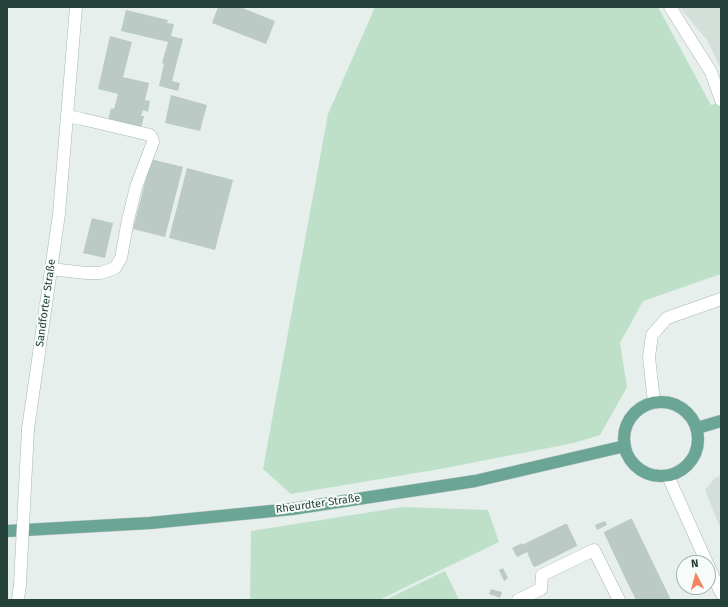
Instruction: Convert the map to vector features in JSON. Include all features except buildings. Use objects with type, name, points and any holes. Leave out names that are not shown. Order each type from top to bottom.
[{"type":"main road","points":[[654,402],[676,404],[685,410],[692,418],[697,428],[698,440],[696,451],[691,461],[683,469],[668,476],[648,473],[637,467],[629,458],[625,446],[624,434],[627,423],[634,413],[643,406],[654,402]]},
{"type":"main road","points":[[697,428],[721,422]]},
{"type":"main road","name":"Rheurdter Straße","points":[[7,531],[150,523],[292,509],[475,481],[625,446]]},
{"type":"street","name":"Sandforter Straße","points":[[18,600],[28,429],[59,214],[76,7]]},
{"type":"street","points":[[670,7],[711,72],[721,100]]},
{"type":"street","points":[[51,270],[101,273],[115,268],[121,258],[136,187],[153,142],[150,136],[67,116]]},
{"type":"street","points":[[654,402],[648,357],[652,335],[667,318],[721,299]]},
{"type":"street","points":[[668,476],[704,555]]},
{"type":"street","points":[[518,600],[541,589],[542,575],[594,550],[619,600]]},
{"type":"street","points":[[716,582],[721,593]]},
{"type":"shaded area","points":[[679,7],[721,7],[721,69],[707,40]]},
{"type":"shaded area","points":[[721,476],[721,530],[705,490],[715,478]]},
{"type":"green space","points":[[375,7],[658,7],[711,105],[721,102],[721,274],[643,301],[620,343],[627,387],[600,435],[574,443],[440,469],[291,494],[263,469],[328,114]]},
{"type":"green space","points":[[403,507],[488,510],[499,542],[379,600],[250,600],[251,531]]},
{"type":"green space","points":[[445,571],[459,600],[385,600]]}]
